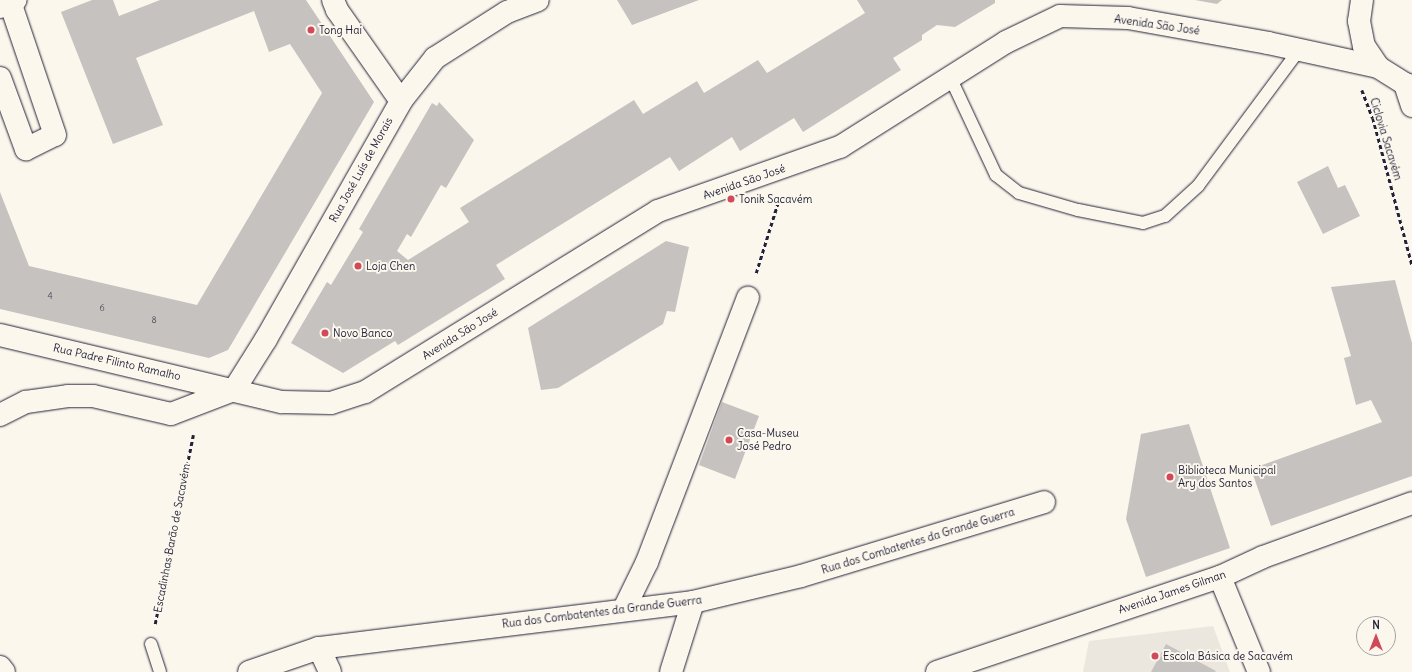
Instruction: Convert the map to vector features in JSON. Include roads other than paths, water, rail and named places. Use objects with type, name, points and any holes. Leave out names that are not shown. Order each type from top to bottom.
[{"type":"street","points":[[333,0],[337,10],[400,101]]},
{"type":"street","name":"Rua José Luís de Morais","points":[[234,390],[266,339],[400,101],[435,58],[507,12],[538,0]]},
{"type":"street","points":[[1362,0],[1359,21],[1364,46],[1378,68],[1408,85],[1412,106]]},
{"type":"street","points":[[0,78],[26,149],[55,136],[9,3]]},
{"type":"street","name":"Avenida São José","points":[[234,390],[282,402],[331,403],[365,392],[658,212],[774,172],[840,147],[951,79],[1006,42],[1060,16],[1128,18],[1268,43],[1378,68]]},
{"type":"street","points":[[624,609],[647,562],[748,298]]},
{"type":"street","name":"Rua Padre Filinto Ramalho","points":[[0,334],[234,390]]},
{"type":"street","points":[[0,415],[26,402],[68,396],[93,396],[171,414],[234,390]]},
{"type":"street","name":"Rua dos Combatentes da Grande Guerra","points":[[249,672],[319,648],[624,609],[694,602],[801,576],[1044,502]]},
{"type":"street","name":"Avenida James Gilman","points":[[937,672],[1220,577],[1263,557],[1410,506]]},
{"type":"street","points":[[1220,577],[1259,672]]},
{"type":"street","points":[[671,672],[694,602]]},
{"type":"street","points":[[319,648],[330,672]]},
{"type":"street","points":[[0,667],[4,672]]},
{"type":"lane","points":[[951,79],[996,175],[1020,193],[1078,210],[1143,223],[1165,216],[1198,186],[1299,50]]},
{"type":"lane","points":[[151,644],[160,672]]},
{"type":"place","name":"Tong Hai","points":[[311,30]]},
{"type":"place","name":"Tonik Sacavém","points":[[731,199]]},
{"type":"place","name":"Loja Chen","points":[[358,266]]},
{"type":"place","name":"Novo Banco","points":[[325,333]]},
{"type":"place","name":"Casa-Museu José Pedro","points":[[729,440]]},
{"type":"place","name":"Biblioteca Municipal Ary dos Santos","points":[[1170,477]]},
{"type":"place","name":"Escola Básica de Sacavém","points":[[1155,656]]}]
